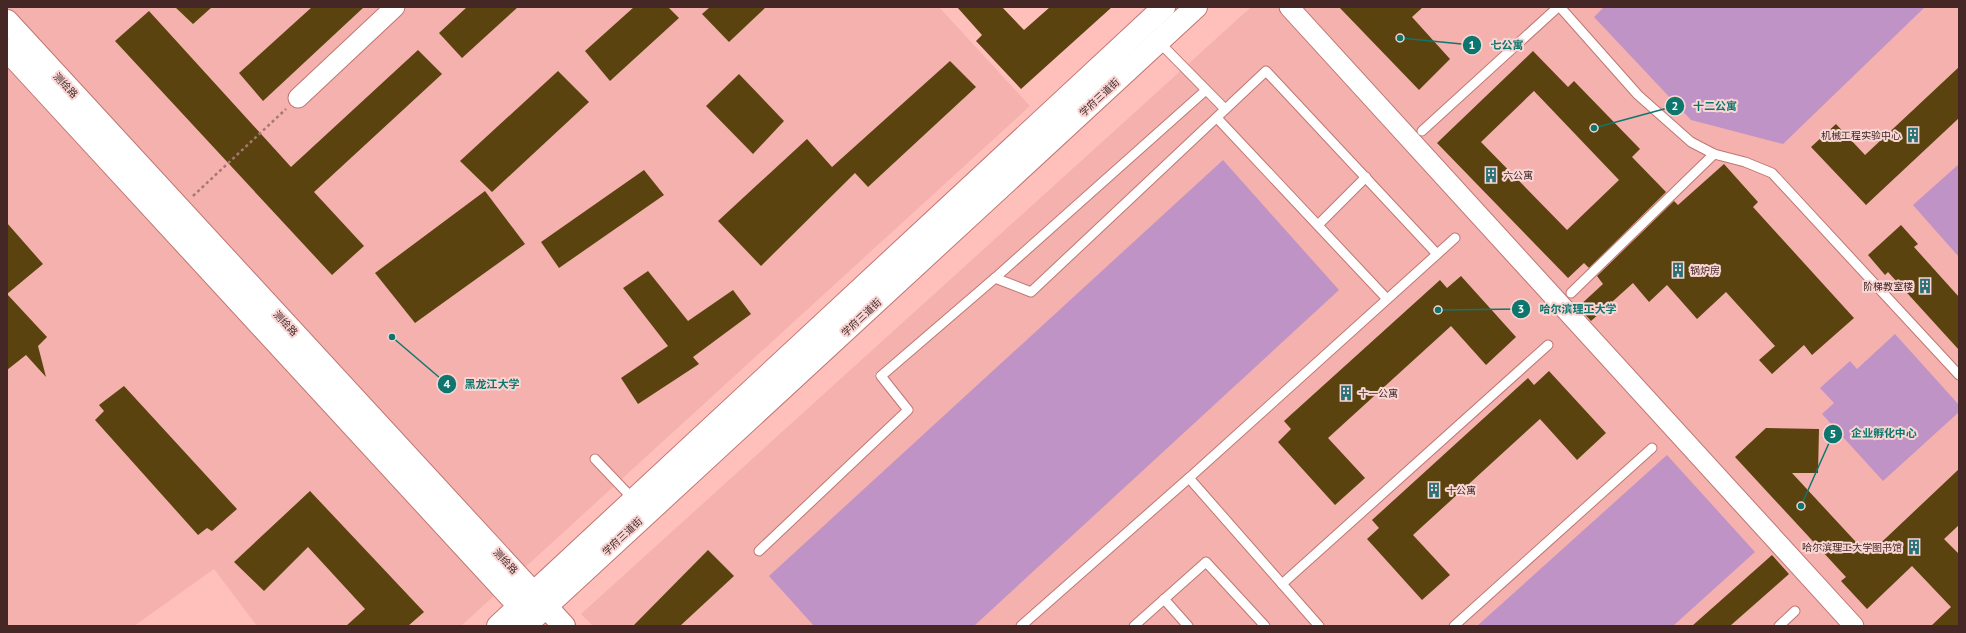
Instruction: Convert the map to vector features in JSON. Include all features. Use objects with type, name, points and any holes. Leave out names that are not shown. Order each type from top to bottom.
[{"type":"main road","name":"学府三道街","points":[[532,613],[634,500],[1164,7]]},
{"type":"main road","name":"学府三道街","points":[[498,626],[532,613],[1196,7]]},
{"type":"main road","name":"测绘路","points":[[7,21],[180,208],[532,613]]},
{"type":"main road","name":"测绘路","points":[[7,50],[532,613],[564,626]]},
{"type":"street","points":[[298,98],[395,7]]},
{"type":"street","points":[[1289,7],[1854,626]]},
{"type":"lane","points":[[1422,131],[1559,7],[1638,95],[1691,142],[1714,154],[1745,162],[1772,174],[1959,375]]},
{"type":"lane","points":[[1158,42],[1225,109]]},
{"type":"lane","points":[[995,278],[1031,292],[1217,118],[1266,70],[1437,254]]},
{"type":"lane","points":[[759,551],[908,410],[881,376],[995,278],[1206,90]]},
{"type":"lane","points":[[1217,118],[1387,299]]},
{"type":"lane","points":[[1571,293],[1714,154]]},
{"type":"lane","points":[[1318,225],[1366,177]]},
{"type":"lane","points":[[1021,626],[1189,478],[1455,238]]},
{"type":"lane","points":[[1282,584],[1548,345]]},
{"type":"lane","points":[[1454,626],[1652,448]]},
{"type":"lane","points":[[594,459],[634,500]]},
{"type":"lane","points":[[1189,478],[1319,626]]},
{"type":"lane","points":[[1134,626],[1206,562],[1265,626]]},
{"type":"lane","points":[[1164,599],[1188,626]]},
{"type":"lane","points":[[1779,626],[1795,612]]},
{"type":"path","points":[[180,208],[298,98]]},
{"type":"shaded area","points":[[7,7],[939,7],[1030,106],[461,626],[257,626],[214,569],[134,626],[7,626]]},
{"type":"shaded area","points":[[1251,7],[1959,7],[1959,626],[593,626],[581,614]]},
{"type":"shaded area","points":[[1604,7],[1925,7],[1783,144],[1691,120],[1594,17]]},
{"type":"shaded area","points":[[1223,160],[1339,290],[974,626],[814,626],[769,576]]},
{"type":"shaded area","points":[[1959,164],[1959,257],[1913,205]]},
{"type":"shaded area","points":[[1895,334],[1959,405],[1959,412],[1883,481],[1822,414],[1834,403],[1820,388],[1850,361],[1857,369]]},
{"type":"shaded area","points":[[1667,455],[1755,552],[1673,626],[1477,626]]},
{"type":"building","points":[[175,7],[212,7],[193,24]]},
{"type":"building","points":[[312,7],[364,7],[263,101],[239,73]]},
{"type":"building","points":[[467,7],[518,7],[462,58],[439,33]]},
{"type":"building","points":[[634,7],[668,7],[679,18],[610,81],[585,51]]},
{"type":"building","points":[[710,7],[766,7],[729,42],[702,14]]},
{"type":"building","points":[[957,7],[1002,7],[1024,30],[1050,7],[1112,7],[1021,89],[976,41],[982,35]]},
{"type":"building","points":[[1339,7],[1423,7],[1412,17],[1450,59],[1419,90]]},
{"type":"building","points":[[149,11],[291,167],[418,50],[442,74],[314,192],[364,246],[332,275],[115,41]]},
{"type":"building","name":"六公寓","points":[[1533,51],[1568,87],[1574,81],[1640,149],[1632,157],[1666,192],[1589,268],[1584,263],[1568,278],[1437,143]],"holes":[[[1534,91],[1619,180],[1567,230],[1481,142]]]},
{"type":"building","points":[[950,61],[976,87],[868,187],[855,173],[761,266],[718,221],[807,139],[832,167]]},
{"type":"building","name":"机械工程实验中心","points":[[1959,67],[1959,118],[1866,205],[1811,147],[1836,124],[1865,155]]},
{"type":"building","points":[[558,71],[589,102],[492,192],[460,161]]},
{"type":"building","points":[[739,74],[784,121],[753,154],[706,106]]},
{"type":"building","name":"锅炉房","points":[[1724,164],[1758,202],[1753,207],[1854,318],[1812,355],[1804,345],[1772,374],[1759,360],[1775,346],[1726,292],[1697,319],[1667,285],[1649,302],[1633,283],[1591,321],[1578,307],[1603,284],[1597,276],[1674,201],[1678,205]]},
{"type":"building","points":[[644,170],[664,195],[559,268],[541,242]]},
{"type":"building","points":[[485,191],[525,244],[415,323],[375,273]]},
{"type":"building","points":[[7,223],[43,264],[7,294]]},
{"type":"building","name":"阶梯教室楼","points":[[1901,225],[1918,244],[1914,247],[1959,297],[1959,350],[1888,272],[1885,275],[1868,255]]},
{"type":"building","points":[[648,271],[688,321],[733,290],[751,314],[693,357],[699,364],[638,404],[621,378],[668,346],[623,288]]},
{"type":"building","name":"十一公寓","points":[[1461,276],[1516,337],[1486,365],[1451,326],[1328,438],[1365,478],[1335,505],[1278,442],[1291,429],[1284,421],[1440,280],[1447,288]]},
{"type":"building","points":[[7,294],[47,337],[38,346],[46,377],[26,355],[7,370]]},
{"type":"building","name":"十公寓","points":[[1549,371],[1606,433],[1577,460],[1540,419],[1413,535],[1450,575],[1422,600],[1367,539],[1379,528],[1372,520],[1528,378],[1534,385]]},
{"type":"building","points":[[124,386],[237,509],[212,531],[207,528],[198,535],[95,420],[104,411],[99,405]]},
{"type":"building","points":[[1766,428],[1819,429],[1818,473],[1792,473],[1868,555],[1959,469],[1959,525],[1944,539],[1959,554],[1959,626],[1931,626],[1951,607],[1912,566],[1867,609],[1841,581],[1846,577],[1735,457]]},
{"type":"building","points":[[310,491],[424,612],[408,626],[346,626],[365,609],[308,547],[264,591],[234,562]]},
{"type":"building","points":[[708,550],[734,576],[680,626],[633,626]]},
{"type":"building","points":[[1772,555],[1789,574],[1730,626],[1692,626]]},
{"type":"place","name":"七公寓","points":[[1400,38]]},
{"type":"place","name":"十二公寓","points":[[1594,128]]},
{"type":"place","name":"机械工程实验中心","points":[[1913,135]]},
{"type":"place","name":"六公寓","points":[[1491,175]]},
{"type":"place","name":"锅炉房","points":[[1678,270]]},
{"type":"place","name":"阶梯教室楼","points":[[1925,286]]},
{"type":"place","name":"哈尔滨理工大学","points":[[1438,310]]},
{"type":"place","name":"黑龙江大学","points":[[392,337]]},
{"type":"place","name":"十一公寓","points":[[1346,393]]},
{"type":"place","name":"十公寓","points":[[1434,490]]},
{"type":"place","name":"企业孵化中心","points":[[1801,506]]},
{"type":"place","name":"哈尔滨理工大学图书馆","points":[[1914,547]]}]
